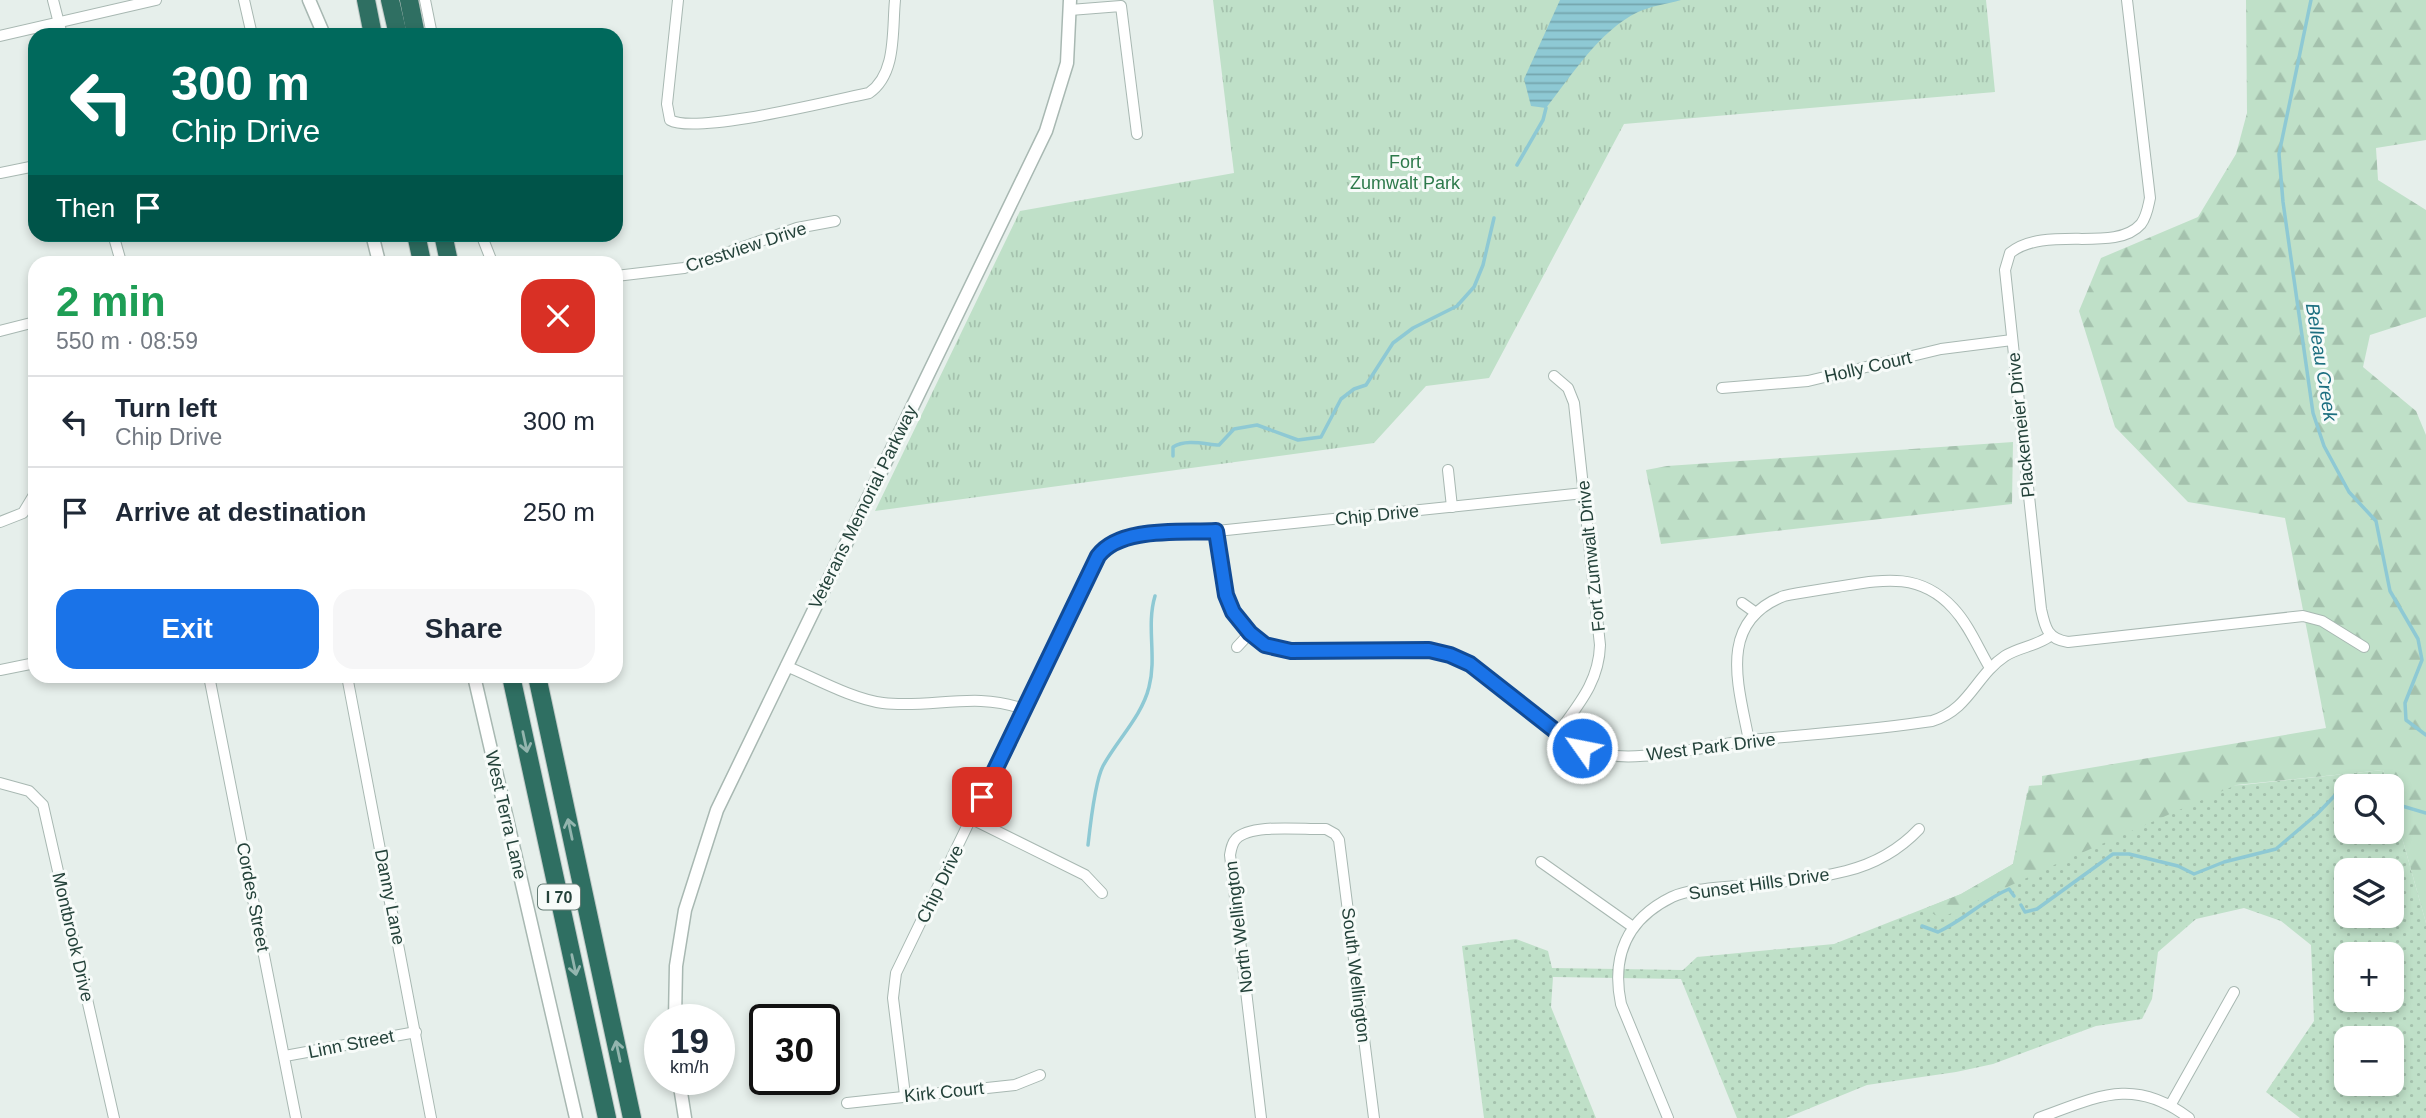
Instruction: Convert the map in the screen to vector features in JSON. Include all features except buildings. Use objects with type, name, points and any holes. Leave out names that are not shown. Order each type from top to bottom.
[{"type":"highway","points":[[366,0],[372,28]]},
{"type":"highway","points":[[390,0],[396,28]]},
{"type":"highway","points":[[409,0],[415,28]]},
{"type":"highway","name":"I 70","points":[[513,683],[607,1118]]},
{"type":"highway","name":"I 70","points":[[539,683],[632,1118]]},
{"type":"street","points":[[53,0],[60,28]]},
{"type":"street","points":[[34,28],[156,0]]},
{"type":"street","points":[[244,0],[250,28]]},
{"type":"street","points":[[309,0],[321,28]]},
{"type":"street","points":[[425,0],[431,28]]},
{"type":"street","points":[[678,0],[667,104],[670,120],[682,124],[720,122],[869,93],[877,88],[886,76],[895,0]]},
{"type":"street","name":"Plackemeier Drive","points":[[2050,636],[2041,609],[2004,270],[2010,253],[2027,242],[2124,234],[2141,223],[2147,213],[2150,198],[2127,0]]},
{"type":"street","points":[[1070,5],[1121,6],[1137,134]]},
{"type":"street","name":"Veterans Memorial Parkway","points":[[675,1004],[676,966],[684,910],[721,799],[1046,131],[1067,63],[1070,5]]},
{"type":"street","points":[[0,36],[28,29]]},
{"type":"street","points":[[0,173],[28,167]]},
{"type":"street","name":"Crestview Drive","points":[[623,275],[684,268],[797,228],[835,221]]},
{"type":"street","points":[[0,331],[28,324]]},
{"type":"street","name":"Holly Court","points":[[1722,388],[1808,381],[1941,349],[2012,340]]},
{"type":"street","name":"Fort Zumwalt Drive","points":[[1554,376],[1568,388],[1574,404],[1600,653],[1597,670],[1588,691],[1558,733]]},
{"type":"street","points":[[1448,470],[1452,507]]},
{"type":"street","name":"Chip Drive","points":[[905,1096],[893,998],[896,973],[1098,556],[1106,545],[1125,537],[1153,533],[1216,531],[1584,493]]},
{"type":"street","points":[[0,522],[14,519],[23,513],[28,505]]},
{"type":"street","name":"West Park Drive","points":[[1216,531],[1226,595],[1233,612],[1250,633],[1265,645],[1291,651],[1429,650],[1450,655],[1470,664],[1558,733],[1593,752],[1617,756],[1639,756],[1932,721],[1953,712],[1990,668],[2005,655],[2050,636]]},
{"type":"street","points":[[1749,741],[1737,673],[1737,654],[1742,634],[1756,613],[1772,601],[1788,595],[1888,579],[1905,581],[1930,590],[1951,605],[1965,623],[1990,668]]},
{"type":"street","points":[[1742,603],[1756,613]]},
{"type":"street","points":[[2050,636],[2068,642],[2303,616],[2322,621],[2364,647]]},
{"type":"street","points":[[1237,647],[1250,633]]},
{"type":"street","points":[[0,670],[28,664]]},
{"type":"street","points":[[786,666],[859,697],[884,703],[991,700],[1023,709]]},
{"type":"street","name":"Cordes Street","points":[[210,683],[296,1118]]},
{"type":"street","name":"Danny Lane","points":[[348,683],[431,1118]]},
{"type":"street","name":"West Terra Lane","points":[[476,683],[576,1118]]},
{"type":"street","name":"Montbrook Drive","points":[[0,783],[29,791],[43,804],[114,1118]]},
{"type":"street","points":[[972,819],[1085,875],[1102,893]]},
{"type":"street","name":"North Wellington","points":[[1261,1118],[1230,855],[1234,840],[1244,833],[1256,830],[1326,829],[1335,834]]},
{"type":"street","name":"Sunset Hills Drive","points":[[1668,1118],[1621,1004],[1618,990],[1620,953],[1633,927],[1644,914],[1674,896],[1708,889],[1798,881],[1849,871],[1899,849],[1919,829]]},
{"type":"street","name":"South Wellington","points":[[1335,834],[1339,840],[1374,1118]]},
{"type":"street","points":[[1541,862],[1633,927]]},
{"type":"street","points":[[2171,1104],[2234,992]]},
{"type":"street","name":"Linn Street","points":[[285,1056],[416,1032]]},
{"type":"street","name":"Kirk Court","points":[[847,1103],[1015,1085],[1040,1075]]},
{"type":"street","points":[[2039,1118],[2109,1094],[2137,1094],[2171,1104],[2189,1118]]},
{"type":"street","points":[[681,1095],[685,1118]]},
{"type":"green space","name":"Fort Zumwalt Park","points":[[1213,0],[1986,0],[1995,92],[1624,124],[1489,378],[1426,386],[1374,443],[875,511],[1020,211],[1234,173]]},
{"type":"green space","points":[[2246,0],[2426,0],[2426,140],[2376,148],[2378,180],[2426,210],[2426,317],[2370,335],[2363,367],[2416,411],[2426,435],[2426,923],[2404,844],[2404,774],[2384,774],[2383,770],[2236,785],[1941,918],[1924,909],[1961,894],[2013,864],[2029,786],[2042,785],[2042,776],[2326,728],[2285,518],[2188,502],[2115,427],[2079,311],[2101,258],[2198,217],[2236,154],[2247,113]]},
{"type":"green space","points":[[2013,442],[2012,504],[1661,544],[1646,470],[1667,466]]},
{"type":"green space","points":[[2383,770],[2384,774],[2345,774]]},
{"type":"green space","points":[[2334,775],[2334,844],[2404,844],[2426,923],[2426,1118],[2300,1118],[2266,1092],[2314,1021],[2311,945],[2281,921],[2244,908],[2196,919],[2158,952],[2152,999],[2142,1019],[2096,1026],[1993,1064],[1867,1085],[1786,1118],[1737,1118],[1681,979],[1553,977],[1551,1007],[1596,1118],[1484,1118],[1462,946],[1516,939],[1548,951],[1552,968],[1683,970],[1697,957],[1834,944],[1961,894],[2013,864],[2027,793],[2242,785]]},
{"type":"water","points":[[1560,0],[1681,0],[1643,10],[1624,20],[1587,55],[1546,108],[1531,106],[1524,79]]},
{"type":"waterway","name":"Belleau Creek","points":[[2311,0],[2279,154],[2283,202],[2313,413],[2324,446],[2349,492],[2376,521],[2390,591],[2418,639],[2422,660],[2405,703],[2406,720],[2426,735]]},
{"type":"waterway","points":[[1517,165],[1543,120],[1546,108]]},
{"type":"waterway","points":[[1173,456],[1173,447],[1178,445],[1219,445],[1234,429],[1257,425],[1298,440],[1321,437],[1341,399],[1354,389],[1366,385],[1393,343],[1413,328],[1457,306],[1474,287],[1483,265],[1494,218]]},
{"type":"waterway","points":[[1088,845],[1100,773],[1141,708],[1149,687],[1152,664],[1151,619],[1155,596]]},
{"type":"waterway","points":[[2021,905],[2025,912],[2037,909],[2113,854],[2129,854],[2178,866],[2194,874],[2224,862],[2276,849],[2334,796]]},
{"type":"waterway","points":[[2404,807],[2426,813]]},
{"type":"waterway","points":[[1922,926],[1938,932],[2009,889],[2014,896]]},
{"type":"route","points":[[982,797],[1098,556],[1106,545],[1125,537],[1153,533],[1216,531],[1226,595],[1233,612],[1240,624],[1265,645],[1291,651],[1429,650],[1450,655],[1470,664],[1558,733],[1582,748]]}]
